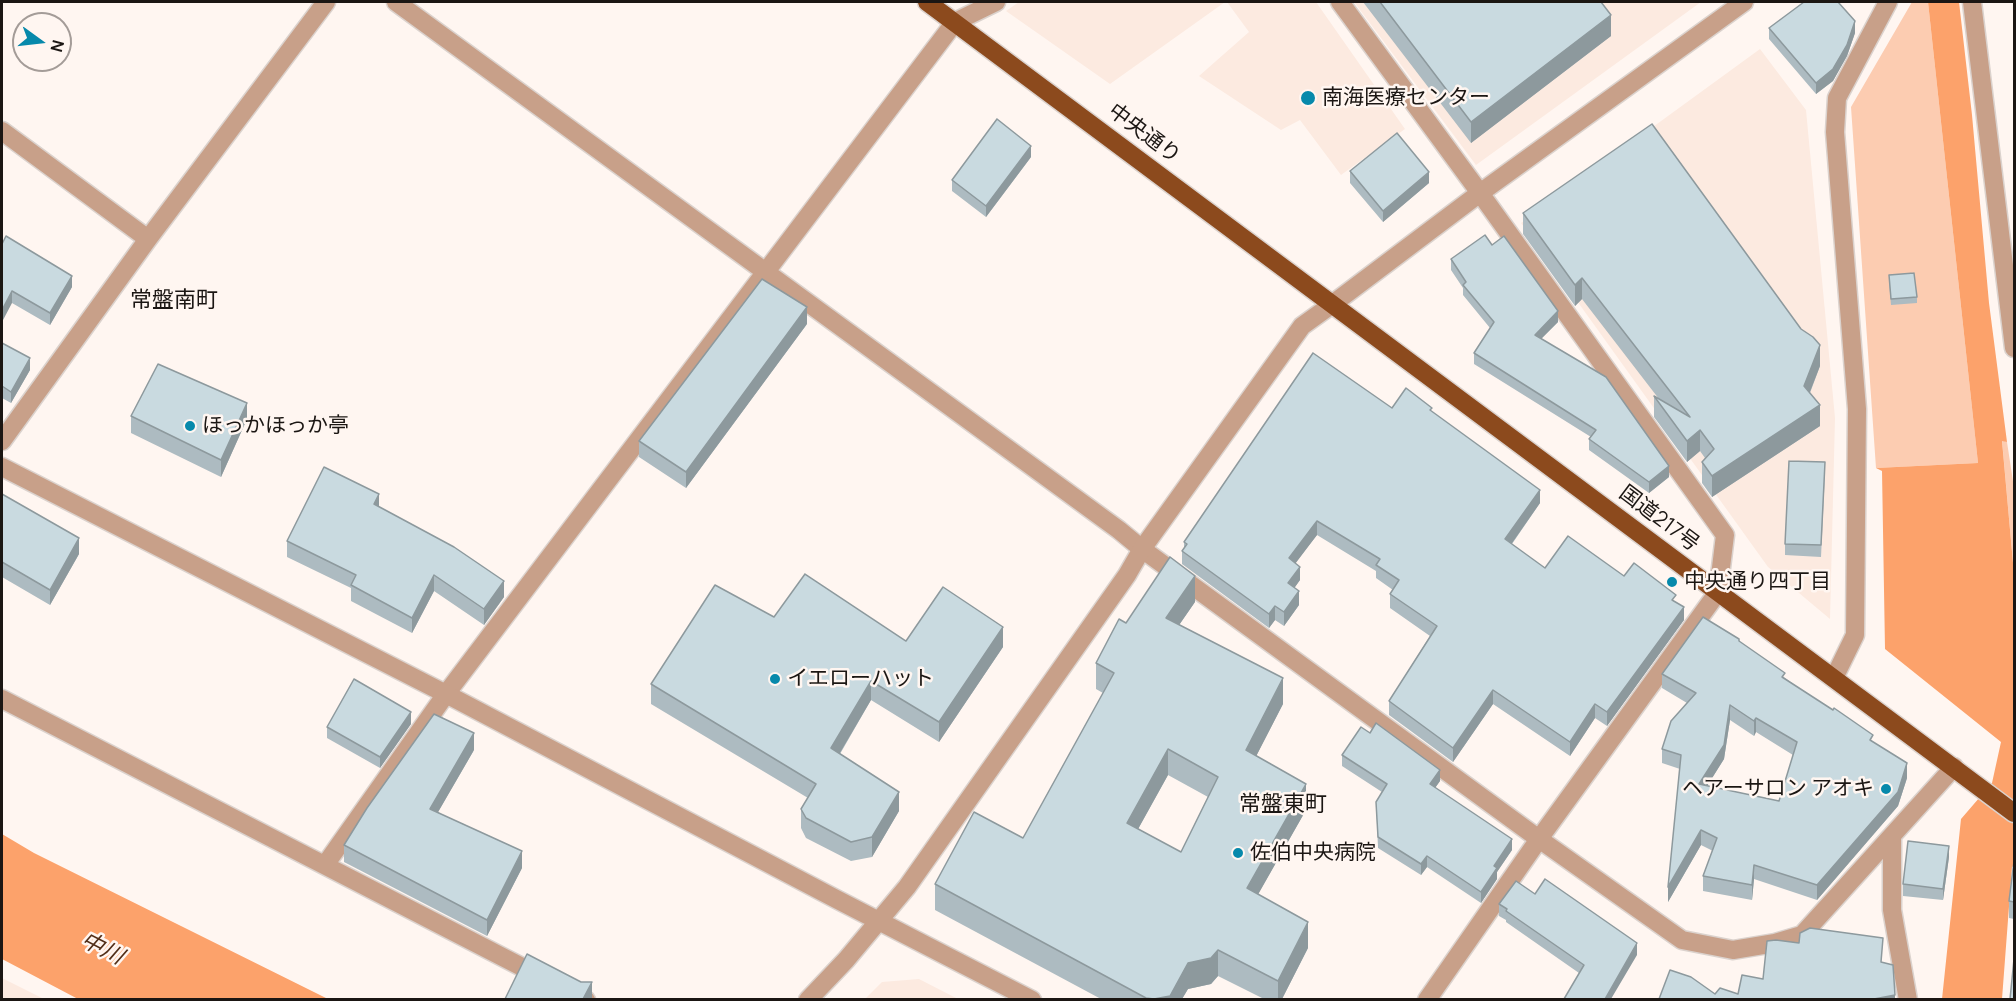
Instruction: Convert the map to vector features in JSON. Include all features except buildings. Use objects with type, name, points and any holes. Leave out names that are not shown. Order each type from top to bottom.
[{"type":"highway","name":"中央通り","points":[[927,2],[1334,303]]},
{"type":"highway","name":"国道217号","points":[[1334,303],[2014,813]]},
{"type":"street","points":[[2,441],[148,239],[326,2]]},
{"type":"street","points":[[396,2],[1539,839],[1682,940],[1732,950],[1775,943],[1802,935],[1954,767]]},
{"type":"street","points":[[325,866],[446,694],[955,22],[996,2]]},
{"type":"street","points":[[1340,2],[1725,535],[1718,592],[1539,839],[1427,999]]},
{"type":"street","points":[[807,999],[846,960],[914,877],[1127,575],[1142,549],[1302,326],[1480,193],[1744,2]]},
{"type":"street","points":[[1834,678],[1855,635],[1857,409],[1835,132],[1837,98],[1888,2]]},
{"type":"street","points":[[1972,2],[2014,348]]},
{"type":"street","points":[[2,131],[148,239]]},
{"type":"street","points":[[2,467],[446,694],[1032,999]]},
{"type":"street","points":[[2,699],[586,999]]},
{"type":"street","points":[[1892,836],[1892,910],[1908,999]]},
{"type":"shaded area","points":[[1019,2],[1225,2],[1110,84],[1006,11]]},
{"type":"shaded area","name":"南海医療センター","points":[[1227,2],[1316,2],[1405,129],[1341,175],[1300,120],[1281,130],[1199,76],[1249,32]]},
{"type":"shaded area","points":[[1354,2],[1701,2],[1476,165]]},
{"type":"shaded area","points":[[1912,2],[1928,2],[1978,463],[1876,468],[1851,107]]},
{"type":"shaded area","points":[[1760,49],[1806,110],[1835,418],[1830,619],[1768,567],[1521,223]]},
{"type":"shaded area","points":[[2002,440],[2007,442],[2014,488],[2014,574]]},
{"type":"shaded area","points":[[2,978],[44,999],[2,999]]},
{"type":"shaded area","points":[[919,979],[958,999],[865,999],[882,982]]},
{"type":"water","points":[[1928,2],[1959,2],[1989,303],[2007,442],[2002,441],[2014,574],[2014,866],[2012,867],[2002,999],[1942,999],[1961,819],[1992,783],[2001,742],[1885,649],[1882,471],[1876,468],[1978,463]]},
{"type":"water","name":"中川","points":[[2,834],[34,853],[328,999],[78,999],[2,959]]},
{"type":"place","name":"南海医療センター","points":[[1308,98]]},
{"type":"place","name":"ほっかほっか亭","points":[[190,426]]},
{"type":"place","name":"中央通り四丁目","points":[[1672,582]]},
{"type":"place","name":"イエローハット","points":[[775,679]]},
{"type":"place","name":"ヘアーサロン アオキ","points":[[1886,789]]},
{"type":"place","name":"佐伯中央病院","points":[[1238,853]]},
{"type":"district","name":"常盤南町","points":[[174,301]]},
{"type":"district","name":"常盤東町","points":[[1283,805]]}]
